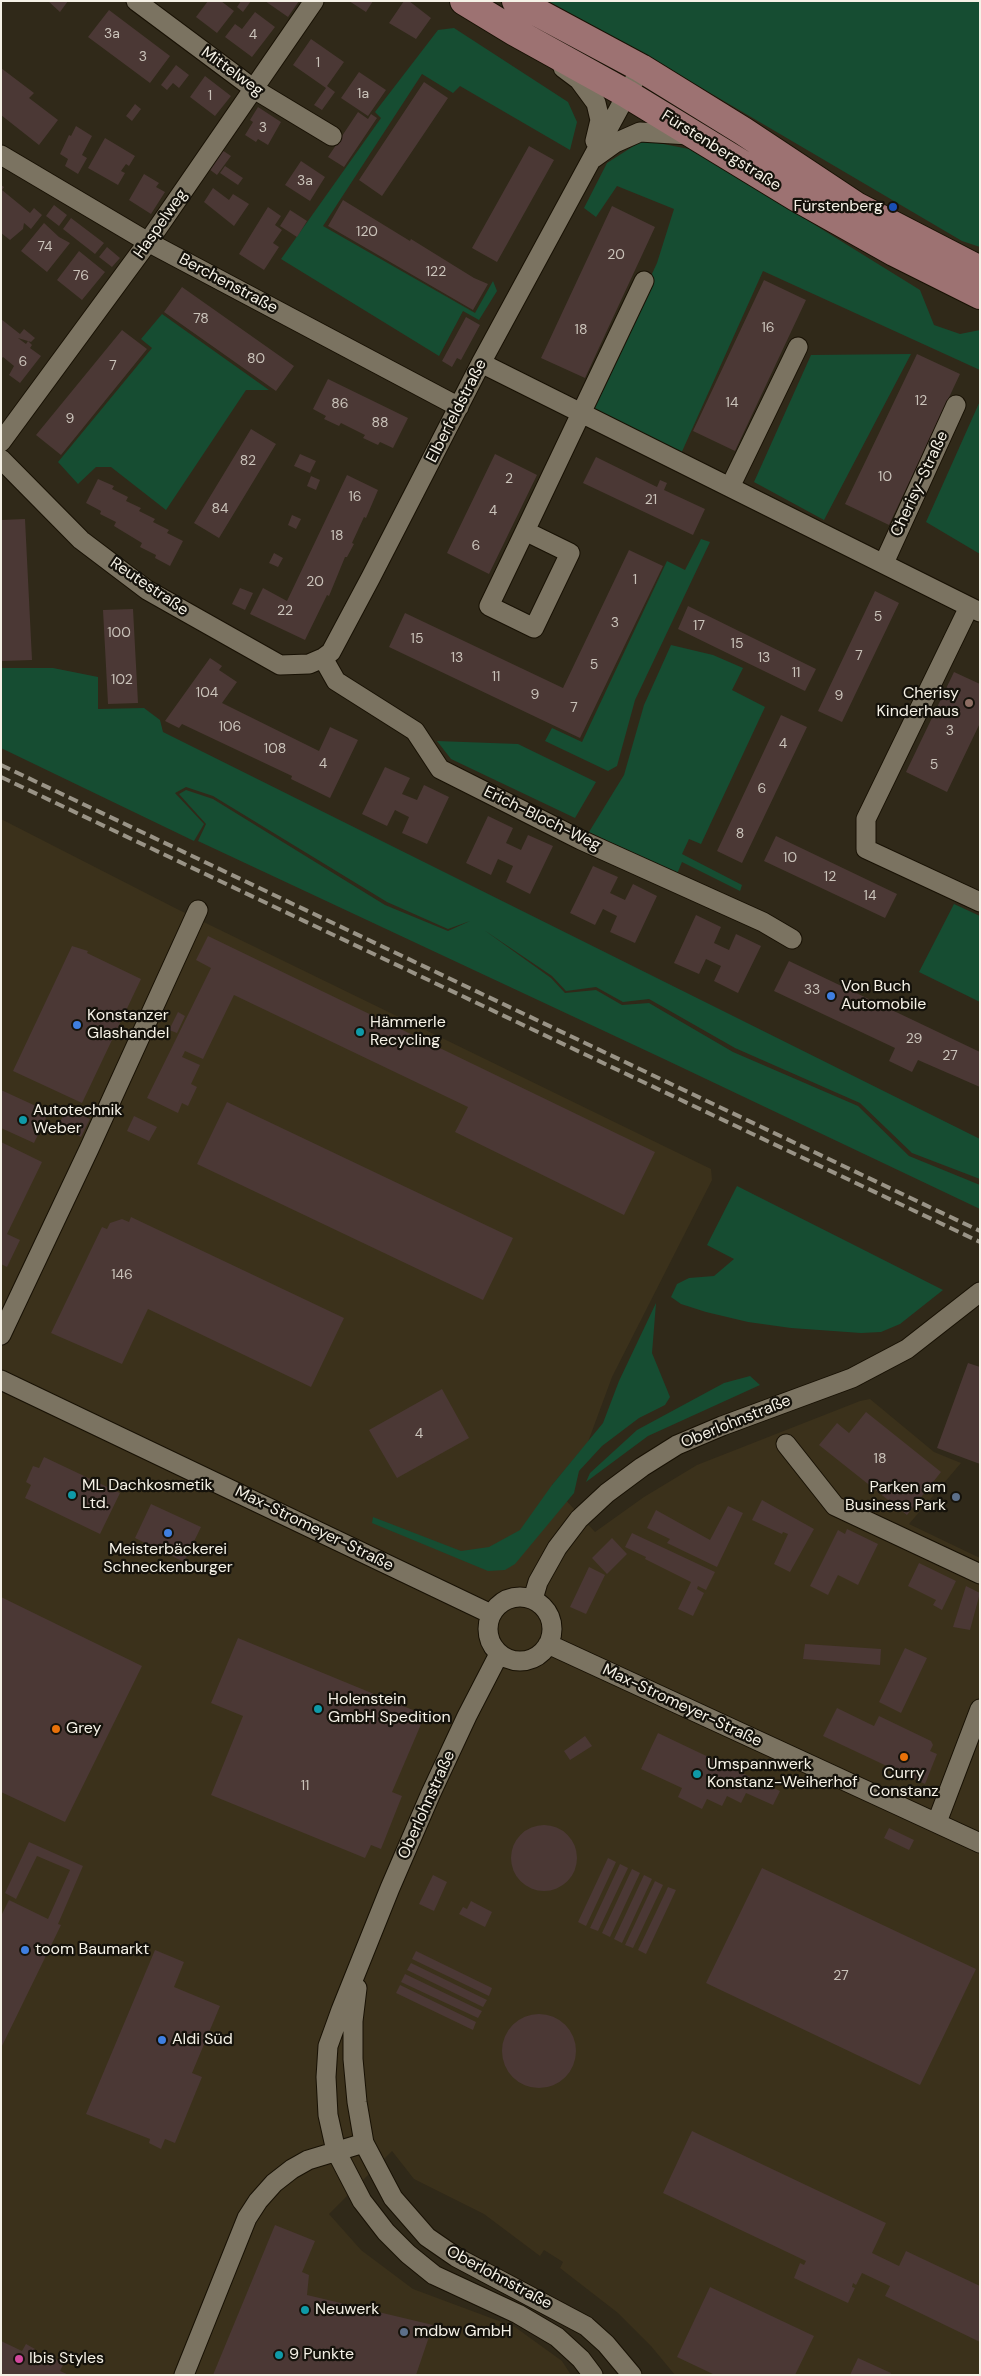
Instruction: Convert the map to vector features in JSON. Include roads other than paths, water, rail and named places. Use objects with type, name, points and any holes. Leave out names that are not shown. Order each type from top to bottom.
[{"type":"main road","name":"Fürstenbergstraße","points":[[464,1],[515,32],[627,94],[804,202],[894,252],[980,295]]},
{"type":"main road","name":"Fürstenbergstraße","points":[[516,1],[641,68],[744,131],[856,206],[980,270]]},
{"type":"street","name":"Mittelweg","points":[[136,1],[254,89],[332,136]]},
{"type":"street","name":"Haspelweg","points":[[1,442],[148,242],[314,1]]},
{"type":"street","name":"Elberfeldstraße","points":[[515,32],[579,80],[596,103],[600,120],[589,162]]},
{"type":"street","name":"Elberfeldstraße","points":[[323,658],[331,652],[372,577],[481,363],[641,68]]},
{"type":"street","name":"Elberfeldstraße","points":[[589,162],[615,143],[640,132],[696,135]]},
{"type":"street","name":"Berchenstraße","points":[[1,155],[148,242],[459,407]]},
{"type":"street","points":[[525,531],[570,553],[534,628],[489,606],[644,281]]},
{"type":"street","points":[[730,488],[798,347]]},
{"type":"street","points":[[481,363],[580,414],[884,563],[974,610],[866,819],[866,848],[980,902]]},
{"type":"street","name":"Cherisy-Straße","points":[[884,563],[956,405]]},
{"type":"street","name":"Reutestraße","points":[[4,469],[81,540],[147,590],[280,665],[309,664],[323,658]]},
{"type":"street","name":"Erich-Bloch-Weg","points":[[323,658],[336,681],[415,731],[440,769],[581,840],[763,922],[792,939]]},
{"type":"street","points":[[1,1335],[89,1149],[198,910]]},
{"type":"street","name":"Oberlohnstraße","points":[[533,1599],[538,1582],[556,1548],[578,1519],[607,1493],[642,1467],[676,1445],[756,1412],[852,1378],[907,1349],[980,1292]]},
{"type":"street","name":"Max-Stromeyer-Straße","points":[[1,1380],[491,1614]]},
{"type":"street","points":[[786,1444],[835,1506],[980,1574]]},
{"type":"street","points":[[521,1596],[533,1599],[546,1610],[550,1618],[551,1636],[548,1644],[543,1652],[526,1660],[508,1659],[500,1654],[489,1640],[487,1631],[491,1614],[499,1604],[509,1598],[521,1596]]},
{"type":"street","name":"Max-Stromeyer-Straße","points":[[548,1644],[980,1843]]},
{"type":"street","name":"Oberlohnstraße","points":[[500,1654],[467,1716],[390,1888],[328,2046],[326,2098],[336,2151],[362,2201],[386,2232],[408,2254],[434,2274],[518,2314],[557,2336],[581,2359],[593,2375]]},
{"type":"street","points":[[937,1822],[980,1709]]},
{"type":"street","name":"Oberlohnstraße","points":[[362,1960],[355,2006],[353,2058],[357,2102],[364,2143],[390,2192],[427,2237],[456,2258],[586,2326],[606,2344],[632,2375]]},
{"type":"street","points":[[184,2375],[247,2218],[258,2201],[274,2183],[292,2169],[308,2160],[364,2143]]},
{"type":"railway","points":[[1,765],[980,1231]]},
{"type":"railway","points":[[1,777],[980,1242]]},
{"type":"place","name":"Fürstenberg","points":[[893,207]]},
{"type":"place","name":"Cherisy Kinderhaus","points":[[969,703]]},
{"type":"place","name":"Von Buch Automobile","points":[[831,996]]},
{"type":"place","name":"Konstanzer Glashandel","points":[[77,1025]]},
{"type":"place","name":"Hämmerle Recycling","points":[[360,1032]]},
{"type":"place","name":"Autotechnik Weber","points":[[23,1120]]},
{"type":"place","name":"ML Dachkosmetik Ltd.","points":[[72,1495]]},
{"type":"place","name":"Parken am Business Park","points":[[956,1497]]},
{"type":"place","name":"Meisterbäckerei Schneckenburger","points":[[168,1533]]},
{"type":"place","name":"Holenstein GmbH Spedition","points":[[318,1709]]},
{"type":"place","name":"Grey","points":[[56,1729]]},
{"type":"place","name":"Curry Constanz","points":[[904,1757]]},
{"type":"place","name":"Umspannwerk Konstanz-Weiherhof","points":[[697,1774]]},
{"type":"place","name":"toom Baumarkt","points":[[25,1950]]},
{"type":"place","name":"Aldi Süd","points":[[162,2040]]},
{"type":"place","name":"Neuwerk","points":[[305,2310]]},
{"type":"place","name":"mdbw GmbH","points":[[404,2332]]},
{"type":"place","name":"9 Punkte","points":[[279,2355]]},
{"type":"place","name":"Ibis Styles","points":[[19,2359]]}]
